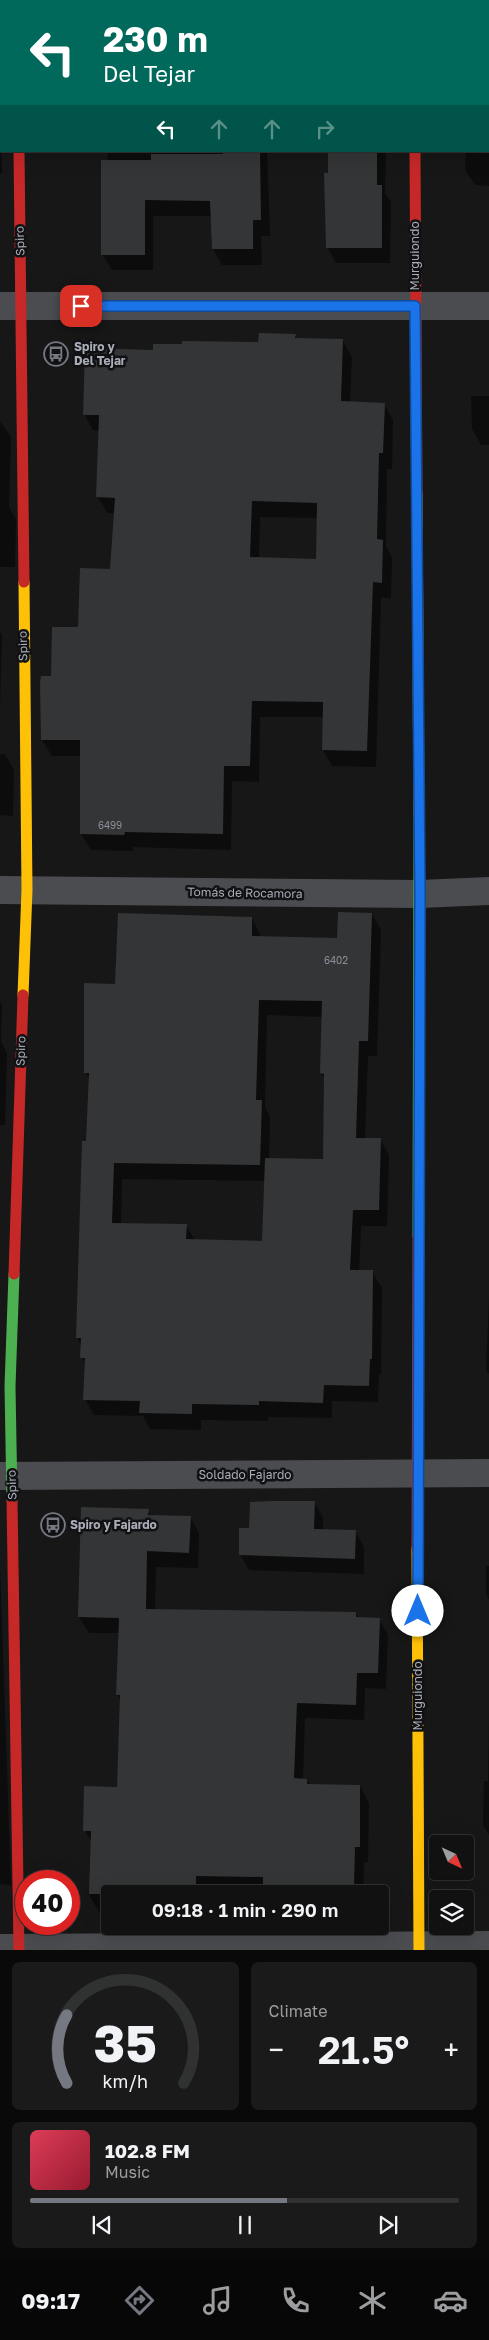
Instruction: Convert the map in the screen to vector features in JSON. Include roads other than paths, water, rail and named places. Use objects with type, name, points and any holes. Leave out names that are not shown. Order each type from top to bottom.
[{"type":"street","name":"Spiro","points":[[13,1949],[6,1476],[10,1386],[13,890],[20,356],[11,306],[19,152]]},
{"type":"street","name":"Murguiondo","points":[[415,152],[420,894],[417,1474],[419,1947]]},
{"type":"street","points":[[11,306],[489,306]]},
{"type":"street","name":"Tomás de Rocamora","points":[[13,890],[420,894],[489,892]]},
{"type":"street","name":"Soldado Fajardo","points":[[6,1476],[489,1473]]},
{"type":"street","points":[[13,1949],[489,1945]]},
{"type":"place","name":"Spiro y Del Tejar","points":[[56,354]]},
{"type":"place","name":"Spiro y Fajardo","points":[[53,1525]]}]
